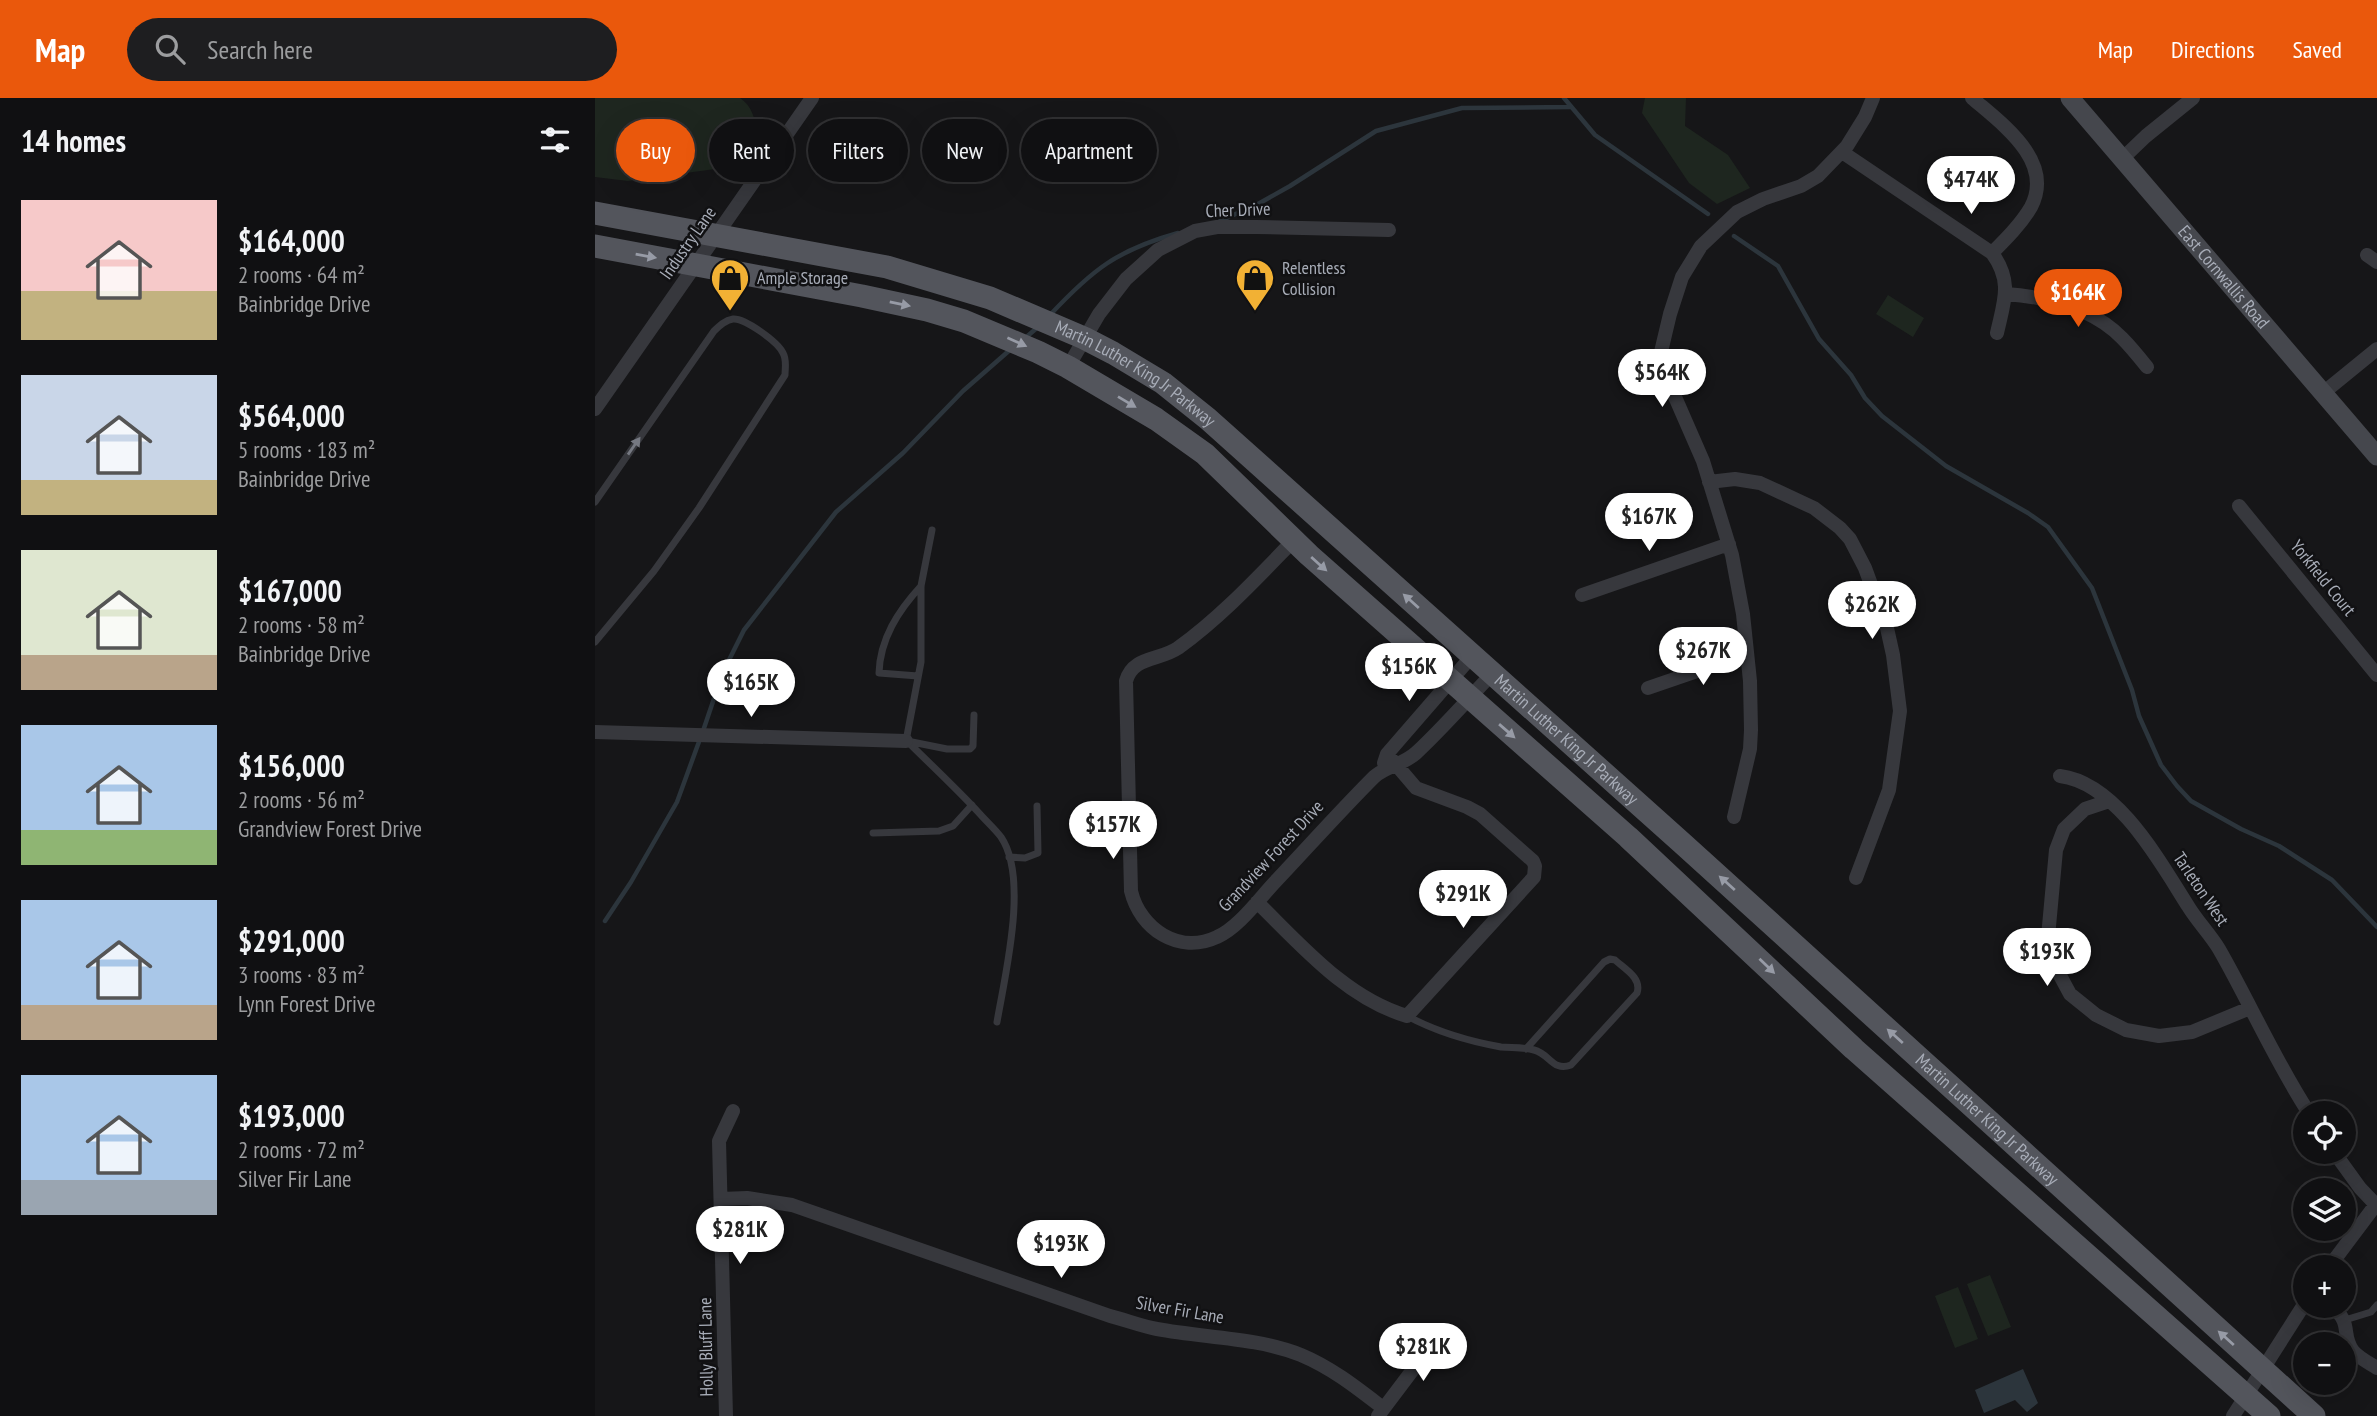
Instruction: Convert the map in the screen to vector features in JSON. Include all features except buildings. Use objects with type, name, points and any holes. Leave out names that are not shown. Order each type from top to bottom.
[{"type":"main road","name":"Martin Luther King Jr Parkway","points":[[595,213],[887,267],[924,277],[990,298],[1084,338],[1163,383],[1208,419],[1682,843],[2314,1416]]},
{"type":"main road","name":"Martin Luther King Jr Parkway","points":[[595,246],[927,310],[964,321],[1068,367],[1156,419],[1205,454],[1294,540],[1638,846],[1854,1049],[2269,1416]]},
{"type":"street","name":"Industry Lane","points":[[595,409],[812,98]]},
{"type":"street","points":[[1734,817],[1749,749],[1750,681],[1743,614],[1728,544],[1709,482],[1695,439],[1665,374],[1660,356],[1669,314],[1682,277],[1701,246],[1737,212],[1763,199],[1801,186],[1818,176],[1842,152],[1865,117],[1873,98]]},
{"type":"street","points":[[1972,98],[2019,140],[2027,151],[2037,181],[2030,209],[1992,253]]},
{"type":"street","name":"East Cornwallis Road","points":[[2070,98],[2377,457]]},
{"type":"street","points":[[2123,159],[2146,136],[2193,98]]},
{"type":"street","points":[[1842,152],[1992,253],[2001,265],[2006,285],[1997,333]]},
{"type":"street","name":"Cher Drive","points":[[1068,367],[1109,299],[1144,261],[1158,250],[1195,231],[1257,227],[1389,230]]},
{"type":"street","points":[[2006,294],[2043,299],[2088,314],[2121,337],[2147,367]]},
{"type":"street","points":[[2323,393],[2377,349]]},
{"type":"street","points":[[1709,482],[1735,479],[1760,483],[1814,508],[1850,539],[1865,568],[1887,628],[1900,711],[1889,790],[1856,878]]},
{"type":"street","name":"Yorkfield Court","points":[[2239,506],[2377,675]]},
{"type":"street","name":"Grandview Forest Drive","points":[[1294,540],[1247,589],[1217,615],[1176,649],[1133,666],[1126,681],[1131,891],[1134,904],[1150,927],[1160,934],[1176,941],[1192,942],[1217,937],[1257,902],[1346,805],[1382,771],[1398,766],[1415,754],[1492,674]]},
{"type":"street","points":[[1581,596],[1728,544]]},
{"type":"street","points":[[1648,688],[1747,654]]},
{"type":"street","points":[[1382,771],[1387,754],[1472,656]]},
{"type":"street","points":[[595,732],[906,741]]},
{"type":"street","points":[[1257,902],[1324,968],[1369,998],[1407,1016],[1534,877],[1536,871],[1533,862],[1480,814],[1416,788],[1387,754]]},
{"type":"street","name":"Tarleton West","points":[[2060,776],[2082,782],[2109,801],[2139,831],[2216,945],[2301,1101]]},
{"type":"street","points":[[2109,801],[2085,809],[2064,829],[2056,850],[2048,937],[2056,968],[2070,994],[2096,1015],[2126,1030],[2159,1035],[2192,1032],[2250,1008]]},
{"type":"street","name":"Holly Bluff Lane","points":[[726,1416],[719,1141],[733,1111]]},
{"type":"street","points":[[2338,1255],[2376,1204],[2343,1164]]},
{"type":"street","name":"Silver Fir Lane","points":[[721,1199],[747,1198],[792,1205],[1110,1316],[1156,1329],[1271,1345],[1302,1356],[1342,1376],[1380,1412]]},
{"type":"street","points":[[2232,1416],[2295,1318]]},
{"type":"street","points":[[2345,1320],[2347,1338],[2353,1351],[2377,1368]]},
{"type":"street","points":[[1380,1412],[1424,1355],[1453,1335]]},
{"type":"lane","points":[[595,502],[721,324],[732,319],[745,321],[778,345],[785,355],[785,375],[699,508],[654,571],[595,642]]},
{"type":"lane","points":[[906,741],[921,662],[921,586],[932,530]]},
{"type":"lane","points":[[919,676],[879,673],[880,654],[900,610],[921,586]]},
{"type":"lane","points":[[906,741],[947,749],[970,749],[973,746],[974,715]]},
{"type":"lane","points":[[906,741],[972,805],[1001,838],[1009,857],[1013,880],[1011,942],[997,1022]]},
{"type":"lane","points":[[873,833],[940,831],[953,826],[972,805]]},
{"type":"lane","points":[[1009,857],[1025,858],[1038,853],[1037,806]]},
{"type":"lane","points":[[1407,1016],[1430,1028],[1470,1041],[1540,1053],[1557,1067],[1564,1068],[1571,1065],[1637,993],[1637,981],[1610,958],[1526,1049]]},
{"type":"lane","points":[[2345,1320],[2371,1312],[2377,1306]]},
{"type":"shaded area","points":[[595,98],[740,98],[754,118],[709,119],[709,170],[695,172],[695,119],[616,119],[616,180],[595,177]]},
{"type":"shaded area","points":[[1645,98],[1686,98],[1685,126],[1728,155],[1750,188],[1717,204],[1689,183],[1642,113]]},
{"type":"shaded area","points":[[1888,295],[1924,318],[1913,337],[1876,314]]},
{"type":"shaded area","points":[[1990,1275],[2011,1327],[1988,1336],[1967,1284]]},
{"type":"shaded area","points":[[1958,1287],[1978,1339],[1955,1348],[1935,1296]]},
{"type":"shaded area","points":[[2023,1369],[2038,1403],[2027,1412],[2015,1400],[1984,1413],[1975,1390]]},
{"type":"waterway","points":[[1564,98],[1595,135],[1708,214]]},
{"type":"waterway","points":[[1220,221],[1290,186],[1376,131],[1462,108],[1570,107]]},
{"type":"waterway","points":[[1050,315],[1079,286],[1107,264],[1138,247],[1178,233]]},
{"type":"waterway","points":[[1734,236],[1778,266],[1819,339],[1882,416],[1946,466],[2048,527],[2092,588],[2132,690],[2139,716],[2161,765],[2177,786],[2191,801],[2241,829],[2279,846],[2332,880],[2377,927]]},
{"type":"waterway","points":[[1024,339],[1038,327]]},
{"type":"waterway","points":[[703,731],[723,672],[744,630],[836,512],[903,453],[963,391],[1011,349]]},
{"type":"waterway","points":[[605,921],[677,802],[700,739]]},
{"type":"place","name":"Ample Storage","points":[[730,312]]},
{"type":"place","name":"Relentless Collision","points":[[1255,312]]}]
